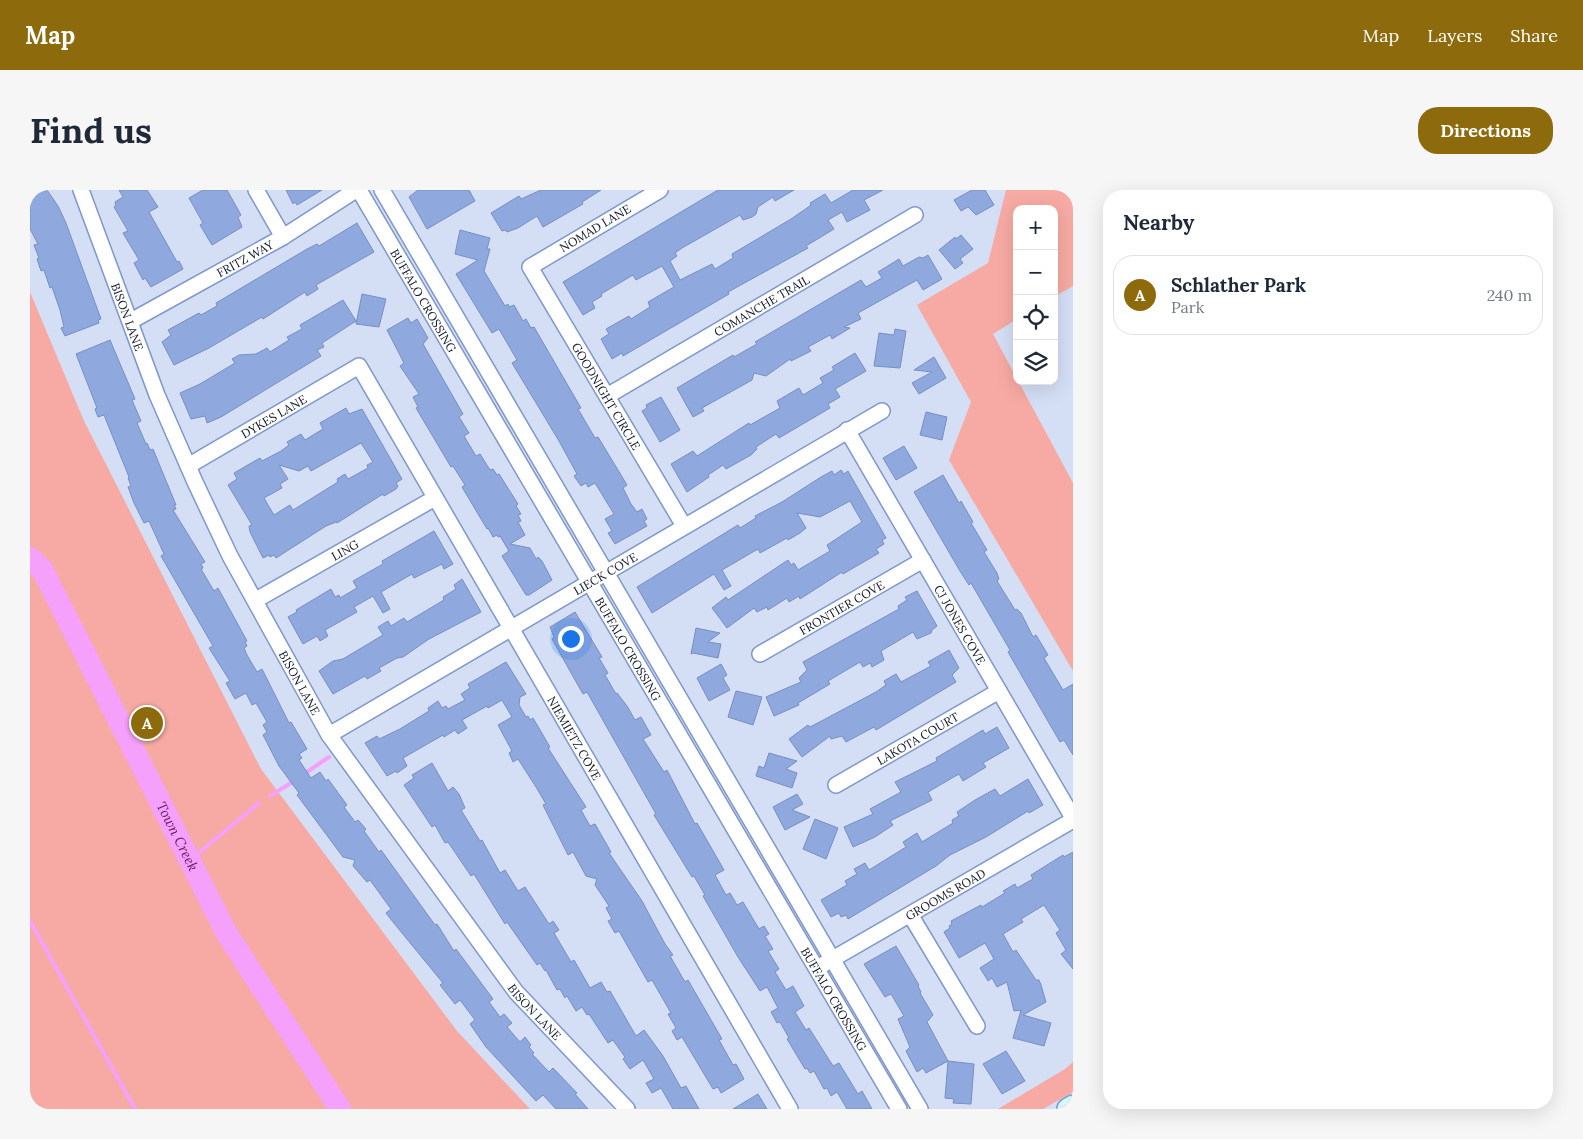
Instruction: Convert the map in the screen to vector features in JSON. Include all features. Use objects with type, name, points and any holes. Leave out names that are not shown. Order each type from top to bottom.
[{"type":"main road","points":[[1068,1109],[1073,1106]]},
{"type":"street","name":"BISON LANE","points":[[80,190],[131,321],[157,395],[188,466],[230,556],[329,735],[516,992],[627,1109]]},
{"type":"street","points":[[256,190],[283,237]]},
{"type":"street","name":"FRITZ WAY","points":[[131,321],[283,237],[358,190]]},
{"type":"street","name":"BUFFALO CROSSING","points":[[358,190],[899,1109]]},
{"type":"street","name":"BUFFALO CROSSING","points":[[382,190],[920,1109]]},
{"type":"street","name":"NOMAD LANE","points":[[530,267],[660,190]]},
{"type":"street","name":"COMANCHE TRAIL","points":[[607,396],[915,215]]},
{"type":"street","name":"GOODNIGHT CIRCLE","points":[[530,267],[684,526]]},
{"type":"street","name":"DYKES LANE","points":[[188,466],[359,366]]},
{"type":"street","name":"NIEMIETZ COVE","points":[[359,366],[509,628],[790,1109]]},
{"type":"street","name":"LIECK COVE","points":[[329,735],[605,571],[882,411]]},
{"type":"street","name":"CJ JONES COVE","points":[[848,430],[1073,819]]},
{"type":"street","name":"LING","points":[[256,600],[435,498]]},
{"type":"street","name":"FRONTIER COVE","points":[[760,654],[923,560]]},
{"type":"street","name":"LAKOTA COURT","points":[[836,785],[999,691]]},
{"type":"street","name":"GROOMS ROAD","points":[[817,968],[911,916],[1073,819]]},
{"type":"street","points":[[911,916],[977,1026]]},
{"type":"shaded area","points":[[1006,190],[1073,190],[1073,286],[1058,295],[1058,205],[1013,205],[1013,322],[993,334],[1013,371],[1013,385],[1020,385],[1073,483],[1073,671],[949,460],[971,402],[917,305],[988,263]]},
{"type":"shaded area","points":[[30,292],[84,421],[261,769],[457,1031],[530,1109],[30,1109]]},
{"type":"shaded area","points":[[1073,1062],[1073,1092],[1043,1109],[998,1109],[1065,1069]]},
{"type":"building","points":[[30,190],[47,190],[58,206],[101,319],[98,320],[99,323],[65,336],[61,328],[64,327],[60,310],[52,287],[50,288],[44,270],[41,271],[37,259],[39,258],[34,245],[38,244],[30,229]]},
{"type":"building","points":[[119,190],[147,190],[158,207],[149,212],[177,262],[179,261],[183,269],[151,287],[145,278],[143,280],[134,263],[139,260],[123,233],[128,231],[114,207],[116,205],[115,202],[123,197]]},
{"type":"building","points":[[203,190],[227,190],[241,215],[238,217],[242,227],[212,245],[200,225],[203,223],[189,198]]},
{"type":"building","points":[[286,190],[322,190],[297,205],[295,202],[293,204]]},
{"type":"building","points":[[418,190],[469,190],[475,201],[427,229],[409,197]]},
{"type":"building","points":[[541,190],[601,190],[582,202],[583,204],[543,227],[537,216],[518,228],[507,232],[505,230],[502,231],[491,213],[519,196],[521,199]]},
{"type":"building","points":[[718,190],[794,190],[775,201],[773,197],[758,207],[756,214],[752,217],[743,220],[740,215],[675,253],[677,256],[670,261],[680,280],[712,264],[715,269],[733,258],[732,254],[791,219],[811,205],[810,203],[825,194],[831,203],[853,190],[883,190],[864,200],[870,210],[847,222],[842,212],[828,220],[834,229],[806,246],[808,248],[728,292],[729,294],[623,356],[622,353],[612,359],[601,339],[609,334],[606,329],[629,316],[631,319],[650,307],[648,302],[674,287],[662,266],[636,280],[633,275],[601,294],[602,296],[592,302],[595,308],[583,315],[563,282]]},
{"type":"building","points":[[972,190],[985,190],[994,205],[976,215],[968,207],[961,211],[954,200]]},
{"type":"building","points":[[357,223],[374,252],[316,285],[318,289],[307,296],[305,292],[263,319],[262,317],[209,348],[174,365],[162,342],[171,335],[168,330],[199,313],[201,315],[217,306],[216,303],[307,249],[317,244],[319,246]]},
{"type":"building","points":[[460,230],[490,238],[487,249],[490,249],[484,271],[505,306],[508,304],[509,307],[514,305],[523,321],[526,319],[531,328],[534,327],[581,408],[578,409],[595,438],[598,437],[627,485],[623,488],[631,504],[637,512],[642,509],[647,519],[644,521],[647,526],[615,544],[608,533],[612,531],[605,519],[614,514],[595,483],[588,487],[586,483],[581,486],[574,476],[577,474],[559,441],[512,363],[517,360],[499,329],[492,333],[456,274],[478,260],[455,254]]},
{"type":"building","points":[[961,235],[973,249],[960,259],[963,263],[955,269],[939,250],[955,237],[956,239]]},
{"type":"building","points":[[928,255],[942,279],[923,290],[917,280],[858,313],[861,319],[844,327],[850,328],[832,339],[830,335],[808,347],[811,351],[791,361],[790,359],[766,376],[754,373],[752,380],[702,408],[704,411],[693,417],[677,388],[733,355],[734,357],[757,344],[755,342],[861,280],[866,287],[882,278],[878,272],[899,259],[903,266],[919,257],[923,258]]},
{"type":"building","points":[[362,294],[386,299],[379,327],[356,324]]},
{"type":"building","points":[[343,300],[356,321],[322,343],[324,347],[317,350],[321,356],[221,417],[207,423],[205,416],[191,419],[180,393],[200,384],[235,363],[232,359],[239,355],[256,354],[267,348],[270,352],[289,340],[287,337],[302,329],[300,325]]},
{"type":"building","points":[[408,318],[411,323],[417,319],[428,338],[423,344],[463,414],[459,417],[469,433],[464,436],[476,456],[480,454],[490,470],[493,469],[497,475],[499,474],[518,504],[516,506],[521,514],[518,515],[521,521],[518,522],[525,535],[510,544],[530,548],[536,559],[538,557],[542,561],[552,580],[529,595],[526,595],[502,556],[509,551],[500,536],[493,537],[487,529],[462,487],[465,485],[453,466],[451,467],[416,408],[418,407],[413,397],[419,394],[400,366],[404,363],[387,330]]},
{"type":"building","points":[[895,329],[906,331],[900,368],[874,366],[879,333],[894,335]]},
{"type":"building","points":[[110,340],[135,399],[132,400],[141,421],[137,423],[146,444],[150,450],[153,449],[176,505],[174,505],[176,509],[173,510],[205,562],[201,564],[203,568],[201,569],[214,591],[218,588],[247,641],[245,642],[247,646],[244,648],[247,655],[257,672],[262,669],[289,723],[291,722],[307,749],[299,754],[302,758],[299,760],[311,778],[320,772],[326,781],[328,779],[347,805],[344,807],[355,822],[358,820],[366,829],[364,831],[379,852],[381,850],[435,925],[437,924],[454,951],[456,949],[493,999],[489,1002],[500,1017],[504,1014],[512,1023],[507,1027],[520,1042],[525,1037],[531,1045],[529,1047],[534,1053],[532,1054],[549,1072],[553,1068],[577,1093],[575,1094],[588,1109],[556,1109],[543,1095],[536,1101],[486,1047],[470,1024],[475,1020],[460,1000],[455,1004],[440,985],[443,983],[386,913],[391,909],[370,880],[367,882],[353,866],[355,860],[343,857],[297,795],[299,793],[279,766],[263,735],[267,732],[263,725],[267,722],[256,703],[252,705],[246,693],[235,699],[226,683],[230,681],[209,648],[213,646],[161,556],[164,554],[149,521],[144,523],[134,503],[128,487],[131,486],[129,477],[104,415],[98,417],[95,409],[97,408],[76,354]]},
{"type":"building","points":[[855,353],[866,371],[835,389],[840,397],[828,404],[830,408],[779,438],[776,434],[756,447],[757,449],[751,455],[726,469],[723,465],[687,492],[671,464],[693,451],[697,456],[749,423],[750,425],[780,408],[777,401],[799,388],[803,395],[823,383],[820,378],[834,370],[832,367]]},
{"type":"building","points":[[934,357],[946,378],[919,394],[912,383],[932,372],[914,370]]},
{"type":"building","points":[[661,397],[680,430],[660,442],[642,411],[647,408],[646,405]]},
{"type":"building","points":[[346,408],[349,414],[362,409],[402,479],[396,483],[398,486],[396,489],[384,496],[383,494],[337,523],[326,526],[276,558],[274,555],[270,557],[269,555],[263,558],[250,532],[249,526],[252,525],[228,485],[237,479],[234,473],[260,458],[262,461],[281,451],[289,445],[287,442],[301,434],[305,440],[323,429],[320,423]],"holes":[[[361,443],[373,462],[367,465],[368,468],[348,479],[345,474],[337,479],[338,482],[293,510],[290,505],[274,515],[264,498],[282,488],[280,484],[288,479],[279,465],[299,471],[308,466],[311,471]]]},
{"type":"building","points":[[926,412],[947,417],[942,440],[920,435]]},
{"type":"building","points":[[904,446],[917,468],[896,480],[883,458]]},
{"type":"building","points":[[841,470],[844,474],[848,471],[886,538],[882,540],[884,544],[876,549],[879,553],[843,574],[842,572],[800,599],[799,596],[789,602],[787,598],[768,610],[767,607],[757,612],[754,608],[727,628],[712,608],[726,597],[728,600],[788,560],[791,565],[794,563],[798,570],[830,551],[827,545],[862,522],[850,501],[820,517],[797,513],[806,528],[800,533],[760,553],[758,549],[722,570],[731,586],[724,590],[714,574],[652,613],[637,587],[738,525],[740,528],[756,518],[755,516],[782,502],[821,477],[832,471],[834,475]]},
{"type":"building","points":[[943,475],[959,503],[961,501],[973,522],[971,523],[987,550],[984,552],[997,573],[999,579],[997,581],[1015,610],[1017,609],[1021,613],[1033,637],[1036,635],[1048,655],[1044,658],[1063,690],[1073,684],[1073,755],[1064,740],[1060,742],[971,583],[969,585],[960,571],[914,492]]},
{"type":"building","points":[[434,531],[453,564],[444,569],[442,564],[414,578],[412,574],[381,592],[390,609],[383,613],[373,596],[354,607],[357,612],[325,630],[328,636],[320,641],[317,636],[303,644],[288,617],[297,612],[296,610],[331,589],[335,597],[339,595],[340,598],[357,588],[353,581],[383,564],[382,561]]},
{"type":"building","points":[[462,579],[481,612],[429,639],[403,657],[397,658],[379,668],[381,671],[367,679],[365,676],[333,694],[319,671],[333,661],[343,659],[383,635],[378,627],[388,621],[391,626],[404,618],[407,622],[444,600],[443,597],[456,589],[454,585]]},
{"type":"building","points":[[917,591],[937,626],[931,633],[917,639],[913,632],[881,651],[884,660],[872,667],[870,663],[863,667],[860,662],[828,681],[830,684],[798,703],[799,705],[774,716],[766,697],[801,682],[799,678],[807,670],[803,662],[899,609],[898,606],[907,600],[905,597]]},
{"type":"building","points":[[575,612],[602,657],[599,658],[608,673],[605,675],[635,720],[641,717],[651,735],[643,739],[664,772],[667,770],[695,824],[697,823],[724,870],[715,875],[726,895],[730,893],[737,905],[743,902],[759,929],[764,926],[769,934],[765,936],[773,949],[768,951],[779,969],[775,972],[786,990],[793,986],[804,1006],[795,1012],[806,1030],[809,1028],[833,1066],[839,1063],[858,1094],[862,1091],[872,1109],[847,1109],[837,1092],[831,1096],[827,1088],[824,1089],[814,1071],[810,1073],[807,1068],[805,1069],[787,1039],[789,1038],[780,1022],[777,1023],[771,1012],[778,1008],[767,987],[760,991],[738,957],[703,896],[705,895],[694,876],[692,877],[654,815],[656,814],[587,692],[583,694],[552,639],[554,637],[550,627]]},
{"type":"building","points":[[696,628],[720,633],[708,642],[721,644],[718,658],[691,654]]},
{"type":"building","points":[[949,650],[959,668],[952,675],[956,682],[876,730],[874,727],[846,742],[842,736],[831,739],[830,736],[802,757],[789,739],[808,725],[810,727],[876,692],[886,685],[884,681],[896,674],[901,682],[931,666],[928,662]]},
{"type":"building","points":[[506,662],[526,694],[520,697],[519,705],[526,717],[528,716],[530,720],[533,718],[550,747],[548,748],[586,807],[581,810],[590,826],[595,824],[611,852],[609,853],[642,901],[673,955],[670,956],[685,982],[688,980],[722,1039],[719,1040],[733,1065],[736,1064],[744,1079],[721,1093],[718,1087],[713,1089],[682,1037],[677,1040],[672,1031],[676,1028],[668,1014],[671,1013],[652,980],[648,982],[619,931],[615,933],[608,921],[612,919],[606,908],[609,906],[595,885],[597,879],[586,876],[573,852],[568,855],[543,805],[546,804],[536,787],[518,759],[513,762],[509,753],[512,751],[498,725],[512,717],[502,700],[462,720],[467,728],[458,734],[455,730],[444,737],[443,735],[403,758],[407,766],[397,773],[396,771],[387,776],[365,743],[377,736],[379,739],[400,729],[429,711],[428,708],[438,701],[442,708],[446,706],[448,709],[465,700],[461,694],[470,688],[468,684]]},
{"type":"building","points":[[721,664],[727,675],[723,678],[730,690],[709,701],[697,678]]},
{"type":"building","points":[[736,691],[762,697],[753,725],[728,717]]},
{"type":"building","points":[[997,727],[1009,748],[983,763],[986,767],[963,781],[959,774],[928,792],[932,800],[890,821],[893,825],[875,837],[853,847],[844,827],[873,814],[870,809],[901,792],[895,782],[937,761],[936,758],[983,730],[985,734]]},
{"type":"building","points":[[769,753],[797,761],[786,769],[797,773],[792,788],[756,776],[759,766],[764,768]]},
{"type":"building","points":[[432,763],[448,791],[453,787],[459,794],[465,808],[461,810],[480,841],[482,840],[500,873],[505,870],[518,891],[525,887],[549,924],[553,921],[559,930],[554,933],[571,962],[574,960],[590,988],[601,982],[607,992],[610,991],[636,1036],[644,1030],[663,1056],[681,1088],[686,1086],[699,1109],[673,1109],[661,1088],[652,1093],[646,1083],[654,1079],[643,1060],[630,1069],[623,1059],[625,1057],[613,1040],[608,1043],[589,1014],[587,1015],[582,1007],[576,1011],[567,996],[565,998],[560,989],[557,990],[546,970],[540,963],[537,965],[507,922],[505,924],[474,874],[471,876],[448,842],[445,843],[435,825],[432,827],[404,785],[414,778],[412,775]]},
{"type":"building","points":[[1028,779],[1043,805],[1029,813],[1028,811],[986,837],[950,855],[936,866],[848,919],[846,915],[841,917],[839,913],[831,917],[821,900],[847,885],[845,881],[857,874],[854,869],[865,863],[869,870],[906,847],[903,842],[917,833],[922,842],[953,823],[952,820],[959,816],[957,812],[975,800],[995,789],[1000,796]]},
{"type":"building","points":[[797,794],[803,804],[792,810],[810,817],[785,830],[773,807]]},
{"type":"building","points":[[815,819],[838,828],[826,859],[803,849]]},
{"type":"building","points":[[1073,852],[1073,969],[1061,954],[1066,950],[1056,933],[1060,930],[1044,905],[1021,919],[1023,922],[1003,934],[1013,952],[1016,950],[1041,985],[1046,1002],[1023,1015],[1051,1023],[1044,1046],[1013,1038],[1021,1010],[1014,1011],[1007,982],[997,987],[992,978],[988,981],[980,968],[994,959],[985,943],[959,958],[944,932],[950,928],[951,921],[981,905],[982,907],[1005,893],[1003,891],[1015,884],[1017,888],[1033,879],[1031,875],[1063,855],[1064,857]]},
{"type":"building","points":[[896,946],[919,985],[920,993],[933,1015],[927,1022],[948,1061],[926,1073],[923,1068],[917,1072],[906,1051],[910,1047],[898,1019],[904,1016],[891,994],[885,997],[864,964]]},
{"type":"building","points":[[1006,1051],[1025,1081],[1002,1094],[983,1064]]},
{"type":"building","points":[[948,1061],[974,1064],[971,1104],[953,1103],[954,1099],[945,1098]]},
{"type":"building","points":[[758,1094],[767,1109],[733,1109]]},
{"type":"waterway","name":"Town Creek","points":[[30,558],[42,569],[226,932],[340,1109]]},
{"type":"waterway","points":[[304,774],[329,757]]},
{"type":"waterway","points":[[270,796],[294,781]]},
{"type":"waterway","points":[[190,860],[259,803]]},
{"type":"waterway","points":[[30,921],[135,1109]]},
{"type":"place","name":"Schlather Park","points":[[147,723]]}]
